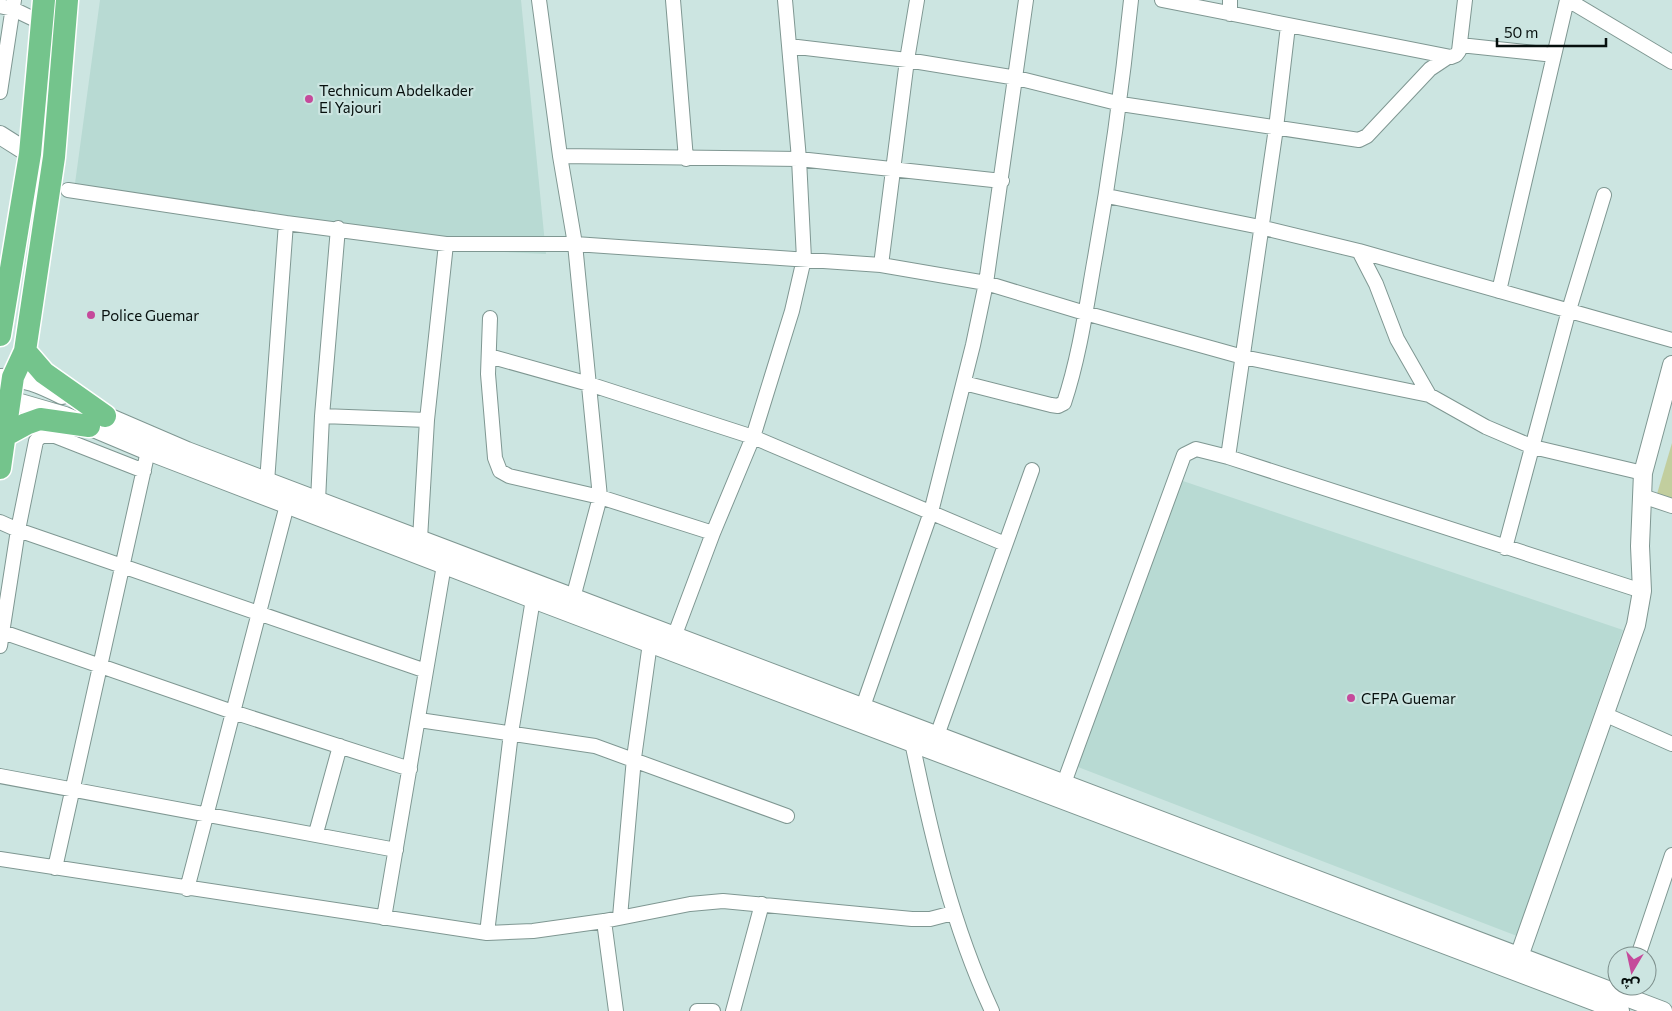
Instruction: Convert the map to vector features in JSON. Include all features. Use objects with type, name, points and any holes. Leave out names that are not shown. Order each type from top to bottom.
[{"type":"highway","points":[[0,334],[30,154],[40,63],[40,22],[44,0]]},
{"type":"highway","points":[[0,468],[4,436],[6,377],[25,351],[54,157],[66,0]]},
{"type":"highway","points":[[25,351],[44,374],[97,421]]},
{"type":"highway","points":[[4,436],[26,424],[40,420],[97,421]]},
{"type":"street","points":[[539,0],[560,156],[575,244],[600,496],[573,598]]},
{"type":"street","points":[[673,0],[686,159]]},
{"type":"street","points":[[672,643],[713,533],[753,436],[792,311],[804,259],[799,159],[786,0]]},
{"type":"street","points":[[881,265],[906,60],[917,0]]},
{"type":"street","points":[[861,715],[931,512],[964,383],[986,283],[1017,78],[1026,0]]},
{"type":"street","points":[[964,383],[1058,406],[1064,403],[1085,313],[1107,196],[1121,104],[1131,0]]},
{"type":"street","points":[[1162,0],[1230,7],[1288,26],[1448,57]]},
{"type":"street","points":[[789,46],[906,60],[1017,78],[1121,104],[1276,128],[1364,139],[1430,69],[1448,57],[1456,55],[1460,45],[1465,0]]},
{"type":"street","points":[[1499,291],[1568,0],[1672,62]]},
{"type":"street","points":[[0,92],[9,5],[40,22]]},
{"type":"street","points":[[1228,457],[1260,227],[1276,128],[1288,26]]},
{"type":"street","points":[[1460,45],[1554,55]]},
{"type":"street","points":[[0,135],[30,154],[54,157]]},
{"type":"street","points":[[560,156],[799,159],[1002,181]]},
{"type":"street","points":[[68,190],[286,223],[338,228],[389,238],[446,244],[575,244],[804,259],[881,265],[986,283],[1243,357],[1428,395],[1486,427],[1533,447],[1643,473]]},
{"type":"street","points":[[1505,548],[1569,310],[1604,195]]},
{"type":"street","points":[[1107,196],[1260,227],[1359,251],[1672,340]]},
{"type":"street","points":[[267,482],[286,223]]},
{"type":"street","points":[[318,501],[322,416],[338,228]]},
{"type":"street","points":[[420,539],[427,420],[446,244]]},
{"type":"street","points":[[1359,251],[1376,284],[1397,338],[1428,395]]},
{"type":"street","points":[[490,318],[488,374],[495,458],[500,471],[509,476],[600,496],[713,533]]},
{"type":"street","points":[[489,356],[589,384],[753,436],[1005,544]]},
{"type":"street","points":[[1517,964],[1636,625],[1642,591],[1640,546],[1643,473],[1672,366]]},
{"type":"street","points":[[6,377],[51,389],[97,421],[148,451],[650,643],[672,643]]},
{"type":"street","points":[[5,400],[59,414],[97,421],[187,451],[573,598],[672,643],[934,743],[1517,964],[1663,1011]]},
{"type":"street","points":[[322,416],[427,420]]},
{"type":"street","points":[[0,646],[33,447],[41,436],[55,436],[144,471]]},
{"type":"street","points":[[1064,784],[1184,455],[1196,449],[1228,457],[1642,591]]},
{"type":"street","points":[[55,868],[148,451]]},
{"type":"street","points":[[934,743],[1032,470]]},
{"type":"street","points":[[1642,496],[1672,506]]},
{"type":"street","points":[[187,889],[288,505]]},
{"type":"street","points":[[0,522],[18,530],[426,671]]},
{"type":"street","points":[[384,918],[444,565]]},
{"type":"street","points":[[486,932],[511,733],[533,599]]},
{"type":"street","points":[[1,631],[233,712],[410,768]]},
{"type":"street","points":[[620,917],[634,758],[650,643]]},
{"type":"street","points":[[1604,714],[1672,744]]},
{"type":"street","points":[[861,715],[912,742],[934,743],[1064,784],[1517,964]]},
{"type":"street","points":[[419,720],[595,746],[634,758],[664,772],[787,816]]},
{"type":"street","points":[[912,742],[926,807],[953,913],[992,1011]]},
{"type":"street","points":[[316,834],[340,746]]},
{"type":"street","points":[[0,776],[207,813],[396,850]]},
{"type":"street","points":[[1642,946],[1669,872],[1672,855]]},
{"type":"street","points":[[0,859],[187,889],[486,932],[533,931],[604,921],[707,902],[762,904],[912,919],[930,919],[953,913]]},
{"type":"street","points":[[733,1011],[762,904]]},
{"type":"street","points":[[604,921],[616,1011]]},
{"type":"street","points":[[696,1011],[713,1011]]},
{"type":"shaded area","name":"Technicum Abdelkader El Yajouri","points":[[100,0],[521,0],[546,254],[436,249],[73,198]]},
{"type":"shaded area","name":"CFPA Guemar","points":[[1180,480],[1623,630],[1517,936],[1078,767]]},
{"type":"green space","points":[[1672,443],[1672,499],[1657,494]]},
{"type":"place","name":"Technicum Abdelkader El Yajouri","points":[[309,99]]},
{"type":"place","name":"Police Guemar","points":[[91,315]]},
{"type":"place","name":"CFPA Guemar","points":[[1351,698]]}]
